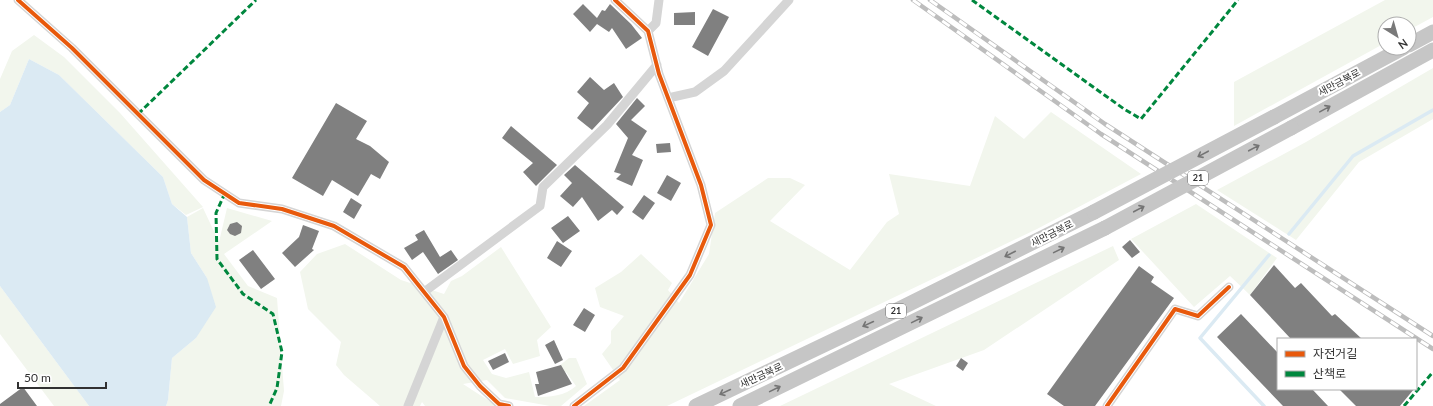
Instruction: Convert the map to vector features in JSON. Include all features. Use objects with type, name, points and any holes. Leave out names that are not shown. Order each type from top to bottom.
[{"type":"highway","points":[[1417,40],[1433,32]]},
{"type":"highway","name":"새만금북로","points":[[740,406],[1105,228],[1433,50]]},
{"type":"highway","name":"새만금북로","points":[[696,406],[893,312],[1094,212],[1387,56]]},
{"type":"street","points":[[18,0],[72,48],[204,180],[239,203],[282,209],[334,226],[404,267],[444,317],[464,366],[480,386],[499,404],[509,406]]},
{"type":"street","points":[[574,406],[622,368],[690,276],[711,225],[701,185],[668,98],[648,31],[615,0]]},
{"type":"street","points":[[648,31],[656,23],[659,0]]},
{"type":"street","points":[[668,98],[695,92],[724,71],[789,0]]},
{"type":"street","points":[[424,292],[540,206],[543,187],[607,125],[657,65]]},
{"type":"street","points":[[1107,406],[1175,309],[1198,316],[1229,286]]},
{"type":"street","points":[[408,406],[444,317]]},
{"type":"shaded area","points":[[1385,0],[1433,0],[1433,17],[1417,26],[1417,16],[1377,16],[1377,47],[1234,126],[1234,82]]},
{"type":"shaded area","points":[[34,35],[64,57],[120,113],[203,207],[186,215],[172,204],[163,177],[59,75],[29,59],[10,105],[0,112],[0,79],[12,51]]},
{"type":"shaded area","points":[[29,59],[59,75],[163,177],[172,204],[187,217],[191,253],[207,278],[216,307],[196,338],[172,358],[168,400],[166,406],[89,406],[0,286],[0,112],[10,105]]},
{"type":"shaded area","points":[[1433,68],[1433,119],[1359,162],[1296,240],[1217,190],[1306,142]]},
{"type":"shaded area","points":[[1051,112],[1141,174],[1037,229],[667,406],[584,406],[620,380],[602,354],[611,343],[611,331],[624,316],[600,307],[595,288],[621,272],[641,254],[672,283],[668,290],[679,303],[709,254],[715,213],[768,178],[790,178],[805,185],[770,221],[850,270],[887,222],[899,214],[889,174],[970,186],[995,116],[1024,139]]},
{"type":"shaded area","points":[[1196,204],[1277,258],[1250,295],[1230,276],[1194,307],[1131,239]]},
{"type":"shaded area","points":[[203,208],[219,242],[227,208],[272,221],[224,254],[248,286],[277,298],[284,391],[281,406],[166,406],[168,400],[172,358],[196,338],[207,278],[191,253],[187,217]]},
{"type":"shaded area","points":[[345,244],[401,280],[444,294],[451,281],[462,276],[501,247],[551,327],[537,340],[540,356],[513,364],[505,349],[483,360],[492,374],[506,378],[529,372],[535,397],[562,394],[576,386],[566,372],[561,375],[559,366],[569,358],[576,358],[587,384],[561,406],[550,406],[505,398],[487,380],[463,384],[497,406],[425,406],[422,402],[420,406],[380,406],[344,375],[336,365],[341,342],[308,309],[300,272],[317,254]]},
{"type":"shaded area","points":[[1113,246],[1119,260],[984,350],[889,384],[936,406],[780,406]]},
{"type":"shaded area","points":[[0,286],[89,406],[54,406],[0,334]]},
{"type":"building","points":[[583,4],[597,18],[602,10],[605,11],[610,4],[631,24],[642,38],[626,49],[612,28],[609,32],[597,24],[590,32],[573,14]]},
{"type":"building","points":[[713,9],[729,17],[708,56],[692,47]]},
{"type":"building","points":[[695,12],[695,25],[674,25],[674,13]]},
{"type":"building","points":[[590,77],[604,90],[614,83],[623,97],[592,130],[577,118],[589,103],[577,92]]},
{"type":"building","points":[[637,98],[645,106],[631,120],[647,131],[632,155],[643,160],[632,186],[616,179],[621,174],[614,172],[628,138],[616,124]]},
{"type":"building","points":[[336,103],[367,121],[356,139],[370,146],[389,162],[380,179],[371,174],[358,196],[332,180],[323,196],[292,178]]},
{"type":"building","points":[[511,126],[557,165],[536,186],[523,172],[533,163],[502,138]]},
{"type":"building","points":[[670,143],[671,152],[657,153],[656,144]]},
{"type":"building","points":[[575,165],[624,207],[617,215],[612,210],[598,221],[582,197],[573,207],[560,196],[572,183],[564,175]]},
{"type":"building","points":[[667,175],[681,183],[671,201],[657,193]]},
{"type":"building","points":[[644,195],[655,203],[643,220],[632,212]]},
{"type":"building","points":[[351,198],[362,205],[354,219],[343,212]]},
{"type":"building","points":[[568,216],[580,231],[563,243],[551,228]]},
{"type":"building","points":[[237,222],[242,226],[241,233],[235,236],[230,234],[227,230],[230,224]]},
{"type":"building","points":[[303,225],[319,231],[312,249],[314,250],[295,267],[282,253],[299,237]]},
{"type":"building","points":[[424,230],[440,257],[451,250],[458,260],[438,274],[423,252],[412,260],[404,248],[418,240],[415,235]]},
{"type":"building","points":[[1130,240],[1140,252],[1132,258],[1122,247]]},
{"type":"building","points":[[557,241],[572,251],[561,267],[547,258]]},
{"type":"building","points":[[253,250],[275,279],[261,289],[239,260]]},
{"type":"building","points":[[1274,265],[1295,288],[1301,283],[1332,316],[1335,314],[1361,338],[1290,338],[1250,295]]},
{"type":"building","points":[[1139,266],[1154,277],[1151,282],[1174,298],[1095,406],[1064,406],[1047,394]]},
{"type":"building","points":[[584,308],[595,315],[585,332],[573,325]]},
{"type":"building","points":[[1241,314],[1277,352],[1277,390],[1313,390],[1328,406],[1283,406],[1217,337]]},
{"type":"building","points":[[554,340],[563,360],[555,364],[545,345]]},
{"type":"building","points":[[505,353],[509,362],[493,370],[488,361]]},
{"type":"building","points":[[961,358],[968,363],[963,371],[956,366]]},
{"type":"building","points":[[561,365],[572,384],[538,396],[535,384],[539,384],[536,372]]},
{"type":"building","points":[[23,387],[37,406],[0,406],[0,404]]},
{"type":"building","points":[[1340,390],[1413,390],[1400,406],[1356,406]]},
{"type":"waterway","points":[[1289,234],[1353,156],[1433,110]]},
{"type":"waterway","points":[[1264,406],[1200,338],[1269,255]]},
{"type":"railway","points":[[913,0],[1101,134],[1416,338]]},
{"type":"railway","points":[[930,0],[1105,124],[1433,336]]},
{"type":"railway","points":[[1417,339],[1433,349]]},
{"type":"marked path","points":[[138,114],[256,0]]},
{"type":"marked path","points":[[972,0],[1124,109],[1141,119],[1238,0]]},
{"type":"marked path","points":[[225,193],[216,213],[217,259],[243,294],[273,314],[282,352],[277,388],[269,406]]},
{"type":"marked path","points":[[1404,406],[1433,372]]},
{"type":"cycle path","points":[[18,0],[72,48],[204,180],[239,203],[282,209],[334,226],[404,267],[444,317],[464,366],[480,386],[499,404],[509,406]]},
{"type":"cycle path","points":[[574,406],[623,368],[690,275],[711,225],[701,185],[659,74],[648,31],[615,0]]},
{"type":"cycle path","points":[[1107,406],[1175,309],[1198,316],[1229,287]]}]
